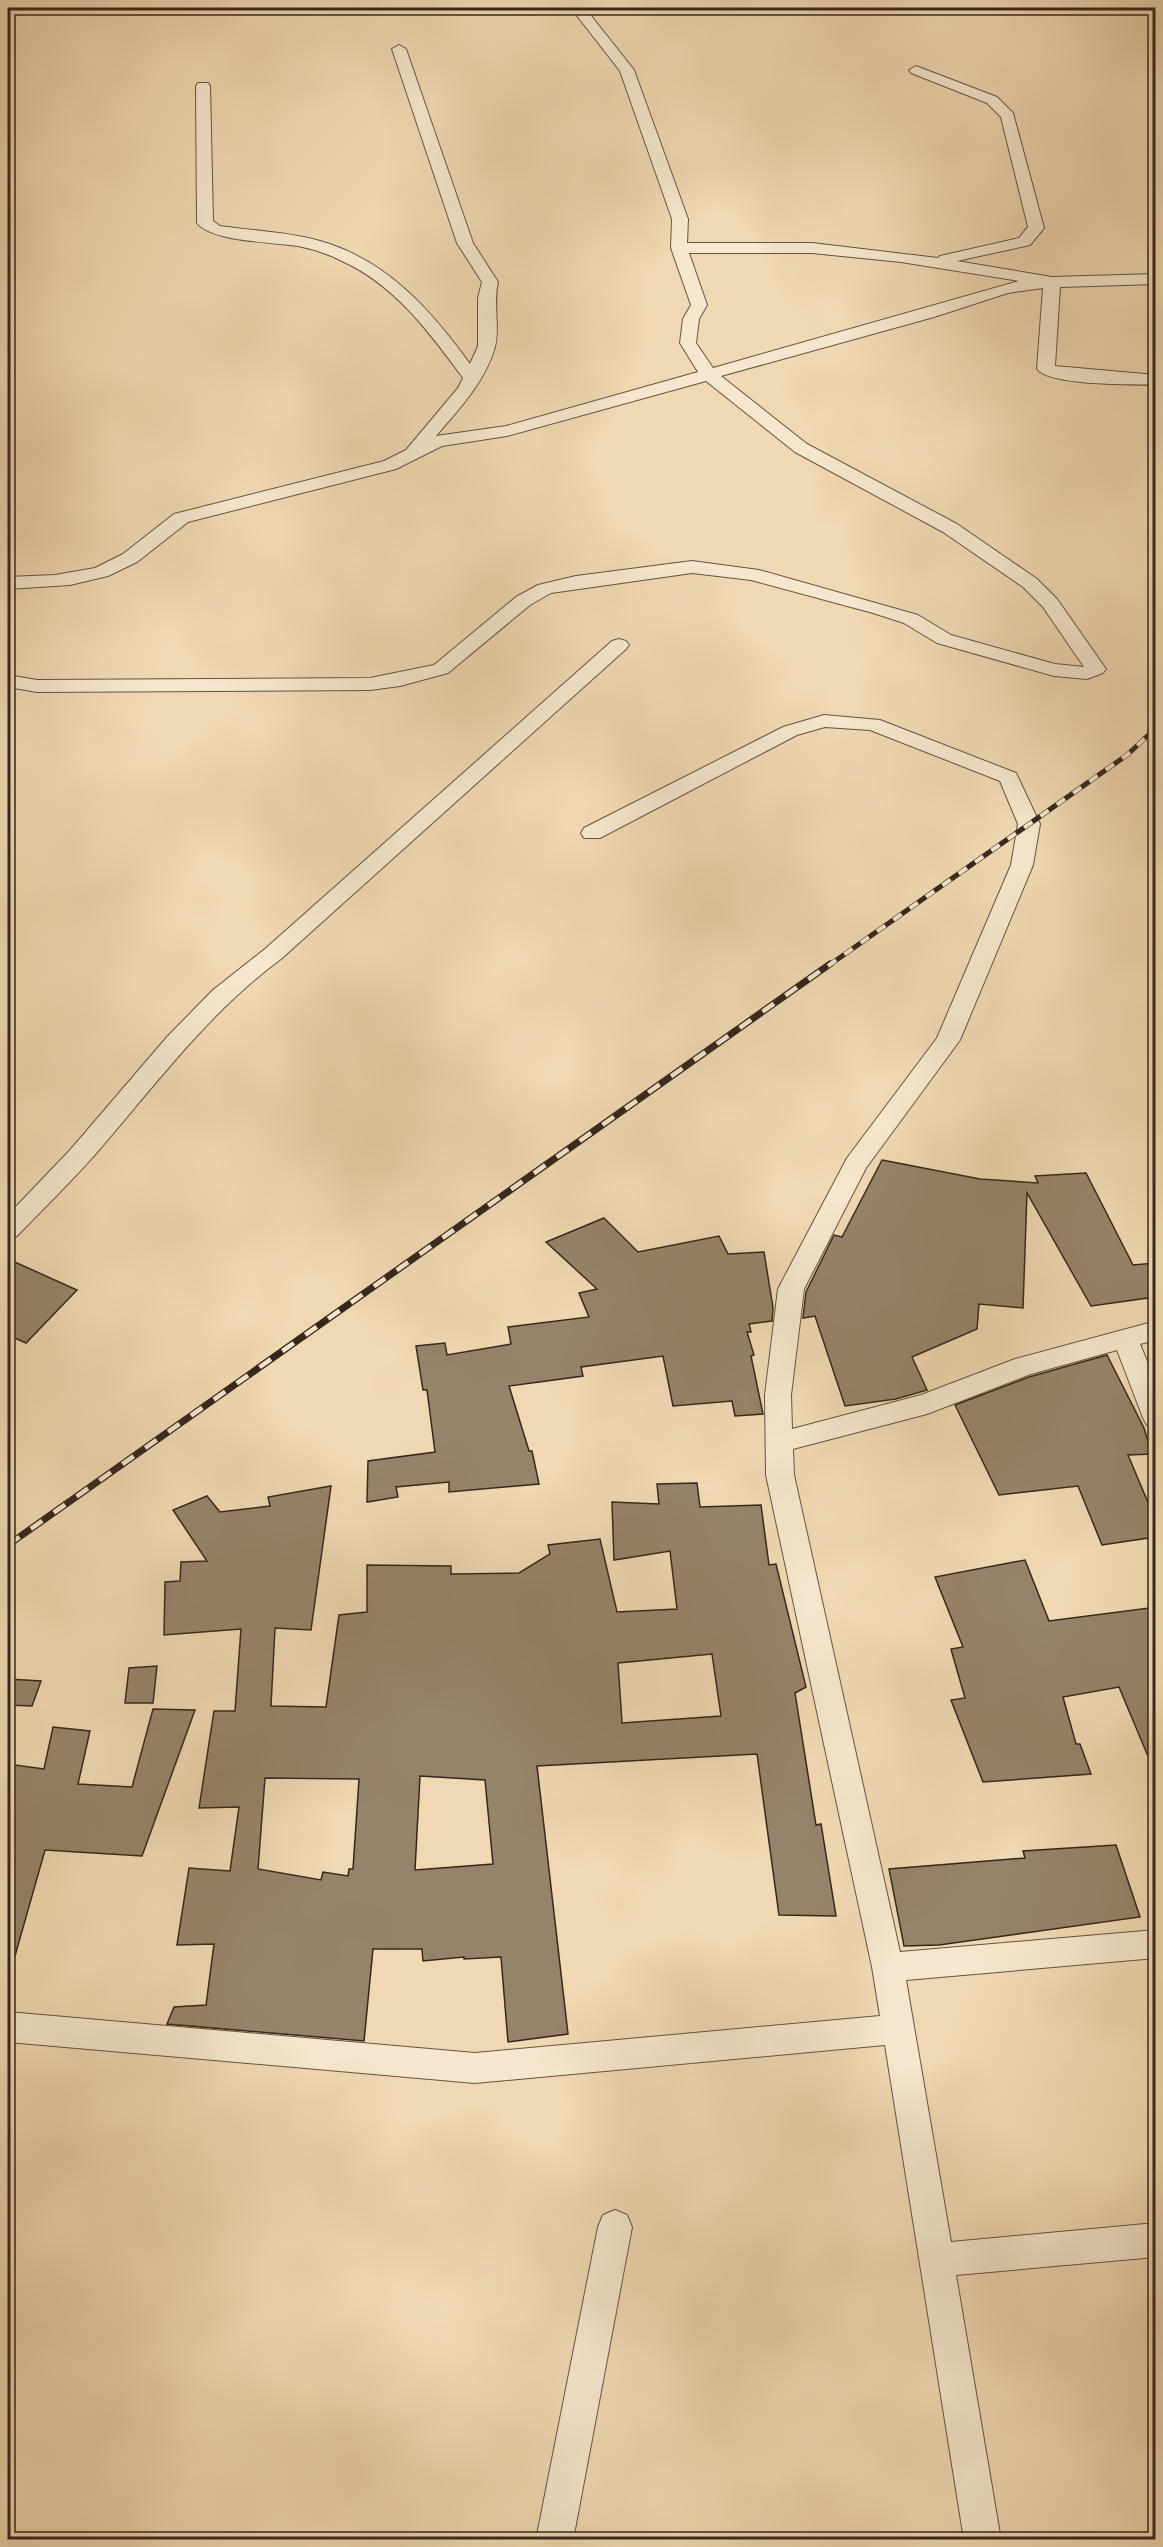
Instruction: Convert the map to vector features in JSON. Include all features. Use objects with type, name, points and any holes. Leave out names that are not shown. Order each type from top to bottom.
[{"type":"street","points":[[8,681],[36,686],[370,684],[400,680],[441,669],[523,601],[545,590],[576,582],[692,567],[752,574],[880,609],[911,620],[944,639],[1054,670],[1087,673],[1096,669],[1050,603],[1030,583],[950,528],[801,448],[709,375],[688,342],[691,319],[699,305],[679,248],[680,219],[627,70],[578,8]]},
{"type":"street","points":[[399,49],[465,243],[490,282],[486,298],[487,346],[466,390],[409,457]]},
{"type":"street","points":[[916,70],[992,100],[1008,116],[1036,228],[1024,242],[931,262]]},
{"type":"street","points":[[203,86],[205,223],[216,230],[323,247],[372,268],[429,318],[472,378]]},
{"type":"street","points":[[679,248],[812,248],[931,262],[1052,282]]},
{"type":"street","points":[[8,584],[63,580],[106,569],[130,557],[166,525],[181,518],[390,465],[438,441],[507,431],[928,313],[1006,288],[1052,282],[1155,279]]},
{"type":"street","points":[[1052,282],[1046,369],[1059,374],[1155,380]]},
{"type":"street","points":[[8,1230],[90,1144],[168,1048],[213,1002],[242,975],[273,954],[619,645]]},
{"type":"street","points":[[592,833],[790,731],[824,721],[873,724],[1009,777],[1029,824],[1022,865],[948,1040],[856,1164],[791,1289],[778,1395],[780,1475],[888,1967],[983,2540]]},
{"type":"street","points":[[778,1443],[927,1404],[1024,1366],[1155,1330]]},
{"type":"street","points":[[1125,1338],[1155,1418]]},
{"type":"street","points":[[888,1967],[1155,1944]]},
{"type":"street","points":[[8,2027],[474,2068],[899,2029]]},
{"type":"street","points":[[554,2540],[615,2227]]},
{"type":"street","points":[[937,2260],[1155,2240]]},
{"type":"building","points":[[882,1160],[980,1179],[1038,1183],[1035,1176],[1086,1173],[1133,1265],[1155,1263],[1155,1297],[1091,1306],[1027,1193],[1023,1308],[979,1304],[977,1329],[912,1357],[927,1390],[896,1399],[845,1406],[815,1316],[803,1318],[806,1292],[834,1235],[842,1237]]},
{"type":"building","points":[[604,1218],[638,1252],[719,1236],[728,1254],[764,1252],[773,1308],[772,1321],[749,1324],[751,1332],[747,1332],[754,1355],[751,1356],[763,1414],[735,1416],[732,1401],[673,1406],[663,1356],[581,1367],[583,1376],[509,1386],[529,1451],[532,1451],[539,1484],[449,1492],[449,1482],[396,1487],[398,1497],[367,1502],[368,1461],[435,1452],[427,1390],[423,1390],[416,1346],[445,1343],[447,1355],[511,1344],[508,1327],[589,1317],[579,1293],[597,1289],[546,1242]]},
{"type":"building","points":[[8,1259],[77,1290],[26,1343],[8,1335]]},
{"type":"building","points":[[1107,1355],[1144,1428],[1152,1454],[1128,1455],[1155,1519],[1155,1537],[1102,1545],[1078,1486],[999,1495],[955,1405],[1029,1377]]},
{"type":"building","points":[[697,1483],[700,1507],[761,1505],[769,1565],[776,1564],[806,1687],[795,1693],[816,1825],[821,1824],[836,1916],[779,1915],[757,1754],[537,1766],[568,2034],[508,2042],[501,1957],[464,1959],[464,1957],[423,1961],[422,1949],[373,1949],[364,2041],[167,2024],[174,2007],[206,2005],[214,1944],[177,1945],[189,1868],[230,1871],[239,1807],[199,1808],[214,1711],[235,1711],[241,1629],[164,1635],[165,1582],[180,1581],[181,1562],[207,1561],[173,1510],[207,1496],[220,1512],[270,1506],[268,1497],[331,1486],[311,1630],[275,1628],[271,1706],[326,1707],[339,1615],[367,1612],[367,1565],[451,1566],[451,1574],[519,1573],[550,1554],[548,1545],[600,1539],[617,1612],[677,1609],[670,1551],[614,1560],[612,1502],[659,1504],[657,1484]],"holes":[[[712,1654],[721,1716],[622,1723],[618,1663]],[[420,1776],[485,1780],[493,1864],[415,1870]],[[265,1778],[359,1779],[353,1869],[349,1869],[348,1876],[323,1872],[321,1880],[258,1869]]]},
{"type":"building","points":[[1025,1560],[1049,1621],[1149,1608],[1155,1623],[1155,1773],[1119,1687],[1063,1697],[1076,1744],[1080,1744],[1091,1774],[983,1782],[951,1700],[965,1698],[951,1649],[963,1647],[935,1577]]},
{"type":"building","points":[[157,1666],[153,1703],[125,1703],[129,1668]]},
{"type":"building","points":[[8,1679],[41,1681],[32,1706],[8,1705]]},
{"type":"building","points":[[153,1709],[195,1710],[142,1856],[45,1850],[15,1956],[8,1955],[8,1764],[44,1769],[53,1727],[90,1731],[78,1784],[132,1787]]},
{"type":"building","points":[[1116,1845],[1140,1917],[939,1945],[904,1946],[889,1869],[1025,1858],[1023,1851]]},
{"type":"railway","points":[[828,966],[1127,755],[1156,728]]},
{"type":"railway","points":[[8,1545],[830,964]]}]
